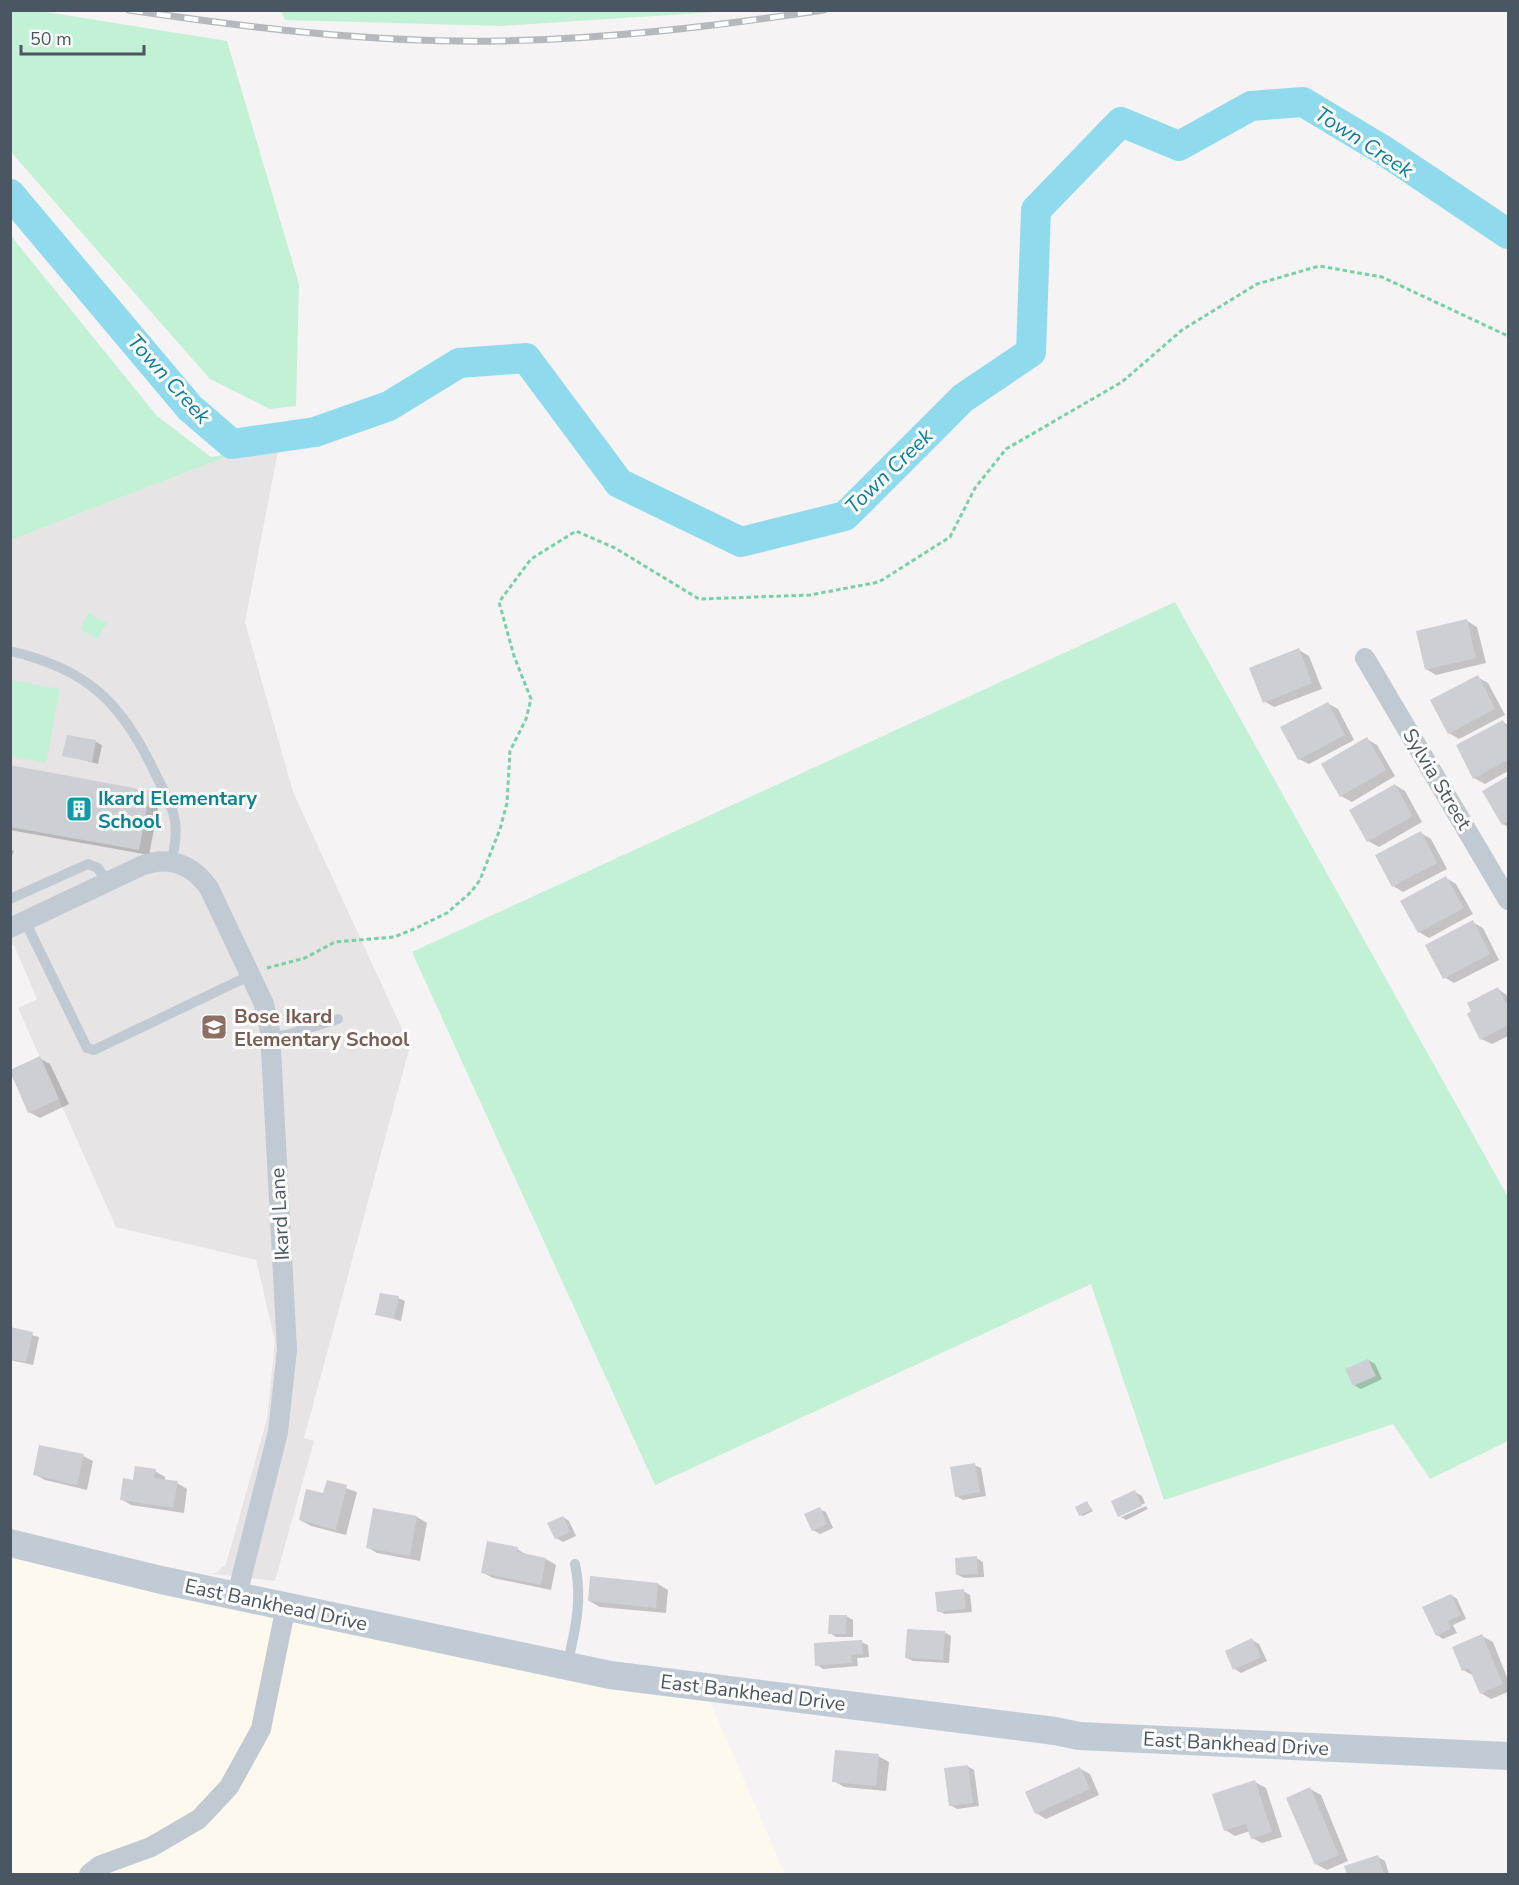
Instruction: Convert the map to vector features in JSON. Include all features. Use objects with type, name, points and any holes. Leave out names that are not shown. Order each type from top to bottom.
[{"type":"street","name":"Sylvia Street","points":[[1365,658],[1509,900]]},
{"type":"street","points":[[18,924],[156,860],[172,860]]},
{"type":"street","name":"Ikard Lane","points":[[172,860],[200,876],[209,888],[264,1004],[270,1037],[287,1350],[278,1432],[237,1595]]},
{"type":"street","name":"East Bankhead Drive","points":[[10,1543],[323,1616],[610,1675],[1055,1731],[1079,1736],[1509,1756]]},
{"type":"street","points":[[89,1875],[99,1866],[151,1847],[199,1820],[229,1787],[261,1729],[286,1606]]},
{"type":"lane","points":[[10,651],[44,659],[81,678],[122,714],[143,747],[177,818],[177,840],[172,860]]},
{"type":"lane","points":[[10,899],[88,864],[98,868],[107,882]]},
{"type":"lane","points":[[18,924],[87,1048],[94,1050],[251,975]]},
{"type":"lane","points":[[270,1037],[286,1035],[338,1019]]},
{"type":"lane","points":[[567,1666],[579,1613],[580,1584],[575,1564]]},
{"type":"path","points":[[251,975],[305,958],[335,942],[394,937],[447,913],[476,886],[500,829],[507,802],[510,751],[526,719],[531,699],[514,656],[499,602],[531,559],[576,531],[615,548],[699,599],[810,595],[879,582],[950,537],[975,488],[1006,449],[1122,382],[1182,330],[1257,284],[1319,266],[1382,277],[1509,336]]},
{"type":"shaded area","name":"Bose Ikard Elementary School","points":[[279,446],[245,622],[293,792],[410,1046],[304,1438],[314,1441],[275,1581],[207,1573],[216,1573],[226,1564],[267,1419],[275,1341],[256,1260],[116,1227],[18,1008],[37,999],[14,945],[11,946],[11,540],[236,453]]},
{"type":"shaded area","points":[[10,1555],[709,1699],[785,1874],[11,1874]]},
{"type":"green space","points":[[10,11],[40,11],[227,41],[299,284],[296,406],[270,409],[210,379],[11,152]]},
{"type":"green space","points":[[281,11],[731,11],[502,26],[285,20]]},
{"type":"green space","points":[[11,236],[157,416],[211,457],[236,453],[11,540]]},
{"type":"green space","points":[[1175,602],[1508,1197],[1508,1441],[1430,1479],[1393,1424],[1164,1500],[1091,1284],[655,1485],[412,952]]},
{"type":"green space","points":[[88,613],[107,623],[97,639],[80,629]]},
{"type":"green space","points":[[10,680],[60,689],[46,763],[11,756]]},
{"type":"building","points":[[1467,619],[1476,658],[1425,670],[1416,631]]},
{"type":"building","points":[[1299,648],[1312,683],[1263,703],[1249,668]]},
{"type":"building","points":[[1478,675],[1495,709],[1448,734],[1430,700]]},
{"type":"building","points":[[1328,702],[1345,735],[1298,760],[1280,727]]},
{"type":"building","points":[[1503,720],[1508,731],[1508,760],[1473,779],[1456,745]]},
{"type":"building","points":[[67,735],[96,740],[92,762],[62,756]]},
{"type":"building","points":[[1367,737],[1386,770],[1340,797],[1321,764]]},
{"type":"building","name":"Ikard Elementary School","points":[[10,765],[150,791],[139,850],[10,827]]},
{"type":"building","points":[[1508,776],[1508,821],[1502,825],[1482,791]]},
{"type":"building","points":[[1395,784],[1413,816],[1367,842],[1349,810]]},
{"type":"building","points":[[1421,831],[1437,863],[1392,887],[1375,855]]},
{"type":"building","points":[[1446,876],[1464,908],[1418,933],[1400,901]]},
{"type":"building","points":[[1473,920],[1490,954],[1443,979],[1425,945]]},
{"type":"building","points":[[1498,987],[1506,1004],[1508,1002],[1508,1025],[1480,1040],[1467,1014],[1471,1011],[1467,1003]]},
{"type":"building","points":[[40,1056],[59,1099],[28,1113],[10,1070]]},
{"type":"building","points":[[380,1293],[399,1296],[394,1319],[375,1315]]},
{"type":"building","points":[[10,1327],[33,1332],[26,1362],[10,1359]]},
{"type":"building","points":[[1368,1359],[1376,1376],[1353,1386],[1345,1369]]},
{"type":"building","points":[[39,1445],[84,1454],[77,1485],[33,1475]]},
{"type":"building","points":[[975,1463],[980,1492],[955,1497],[950,1467]]},
{"type":"building","points":[[135,1466],[156,1469],[154,1478],[178,1481],[173,1508],[120,1500],[123,1478],[133,1480]]},
{"type":"building","points":[[327,1480],[347,1485],[336,1530],[299,1520],[306,1489],[323,1493]]},
{"type":"building","points":[[1135,1490],[1142,1506],[1118,1517],[1111,1501]]},
{"type":"building","points":[[1087,1501],[1091,1510],[1079,1516],[1075,1507]]},
{"type":"building","points":[[820,1507],[827,1524],[812,1531],[804,1514]]},
{"type":"building","points":[[373,1508],[417,1516],[410,1556],[366,1548]]},
{"type":"building","points":[[563,1516],[570,1532],[555,1539],[547,1523]]},
{"type":"building","points":[[487,1541],[518,1547],[517,1552],[546,1558],[541,1585],[481,1573]]},
{"type":"building","points":[[977,1556],[978,1574],[956,1575],[955,1558]]},
{"type":"building","points":[[590,1576],[658,1583],[656,1608],[588,1601]]},
{"type":"building","points":[[964,1589],[966,1609],[937,1612],[935,1592]]},
{"type":"building","points":[[1451,1594],[1461,1615],[1448,1621],[1451,1629],[1436,1636],[1422,1607]]},
{"type":"building","points":[[829,1615],[847,1615],[846,1634],[828,1634]]},
{"type":"building","points":[[907,1629],[945,1631],[943,1660],[905,1658]]},
{"type":"building","points":[[1482,1634],[1503,1684],[1480,1694],[1469,1668],[1462,1671],[1452,1647]]},
{"type":"building","points":[[1252,1638],[1261,1657],[1233,1670],[1225,1651]]},
{"type":"building","points":[[862,1640],[863,1654],[851,1655],[852,1663],[815,1666],[814,1643]]},
{"type":"building","points":[[835,1750],[879,1754],[876,1786],[832,1782]]},
{"type":"building","points":[[968,1765],[973,1803],[949,1806],[944,1768]]},
{"type":"building","points":[[1080,1767],[1090,1789],[1035,1814],[1025,1792]]},
{"type":"building","points":[[1255,1780],[1272,1832],[1251,1839],[1246,1824],[1224,1831],[1212,1794]]},
{"type":"building","points":[[1310,1787],[1339,1855],[1315,1865],[1286,1798]]},
{"type":"building","points":[[1378,1855],[1384,1874],[1347,1874],[1344,1866]]},
{"type":"waterway","name":"Town Creek","points":[[10,194],[190,408],[232,444],[315,432],[389,406],[459,363],[526,358],[619,483],[741,542],[845,516],[963,398],[1031,352],[1036,210],[1121,122],[1179,146],[1251,106],[1303,102],[1383,150],[1508,234]]},
{"type":"railway","points":[[129,10],[313,33],[453,41],[581,38],[662,31],[824,10]]},
{"type":"place","name":"Ikard Elementary School","points":[[79,809]]},
{"type":"place","name":"Bose Ikard Elementary School","points":[[214,1027]]}]
